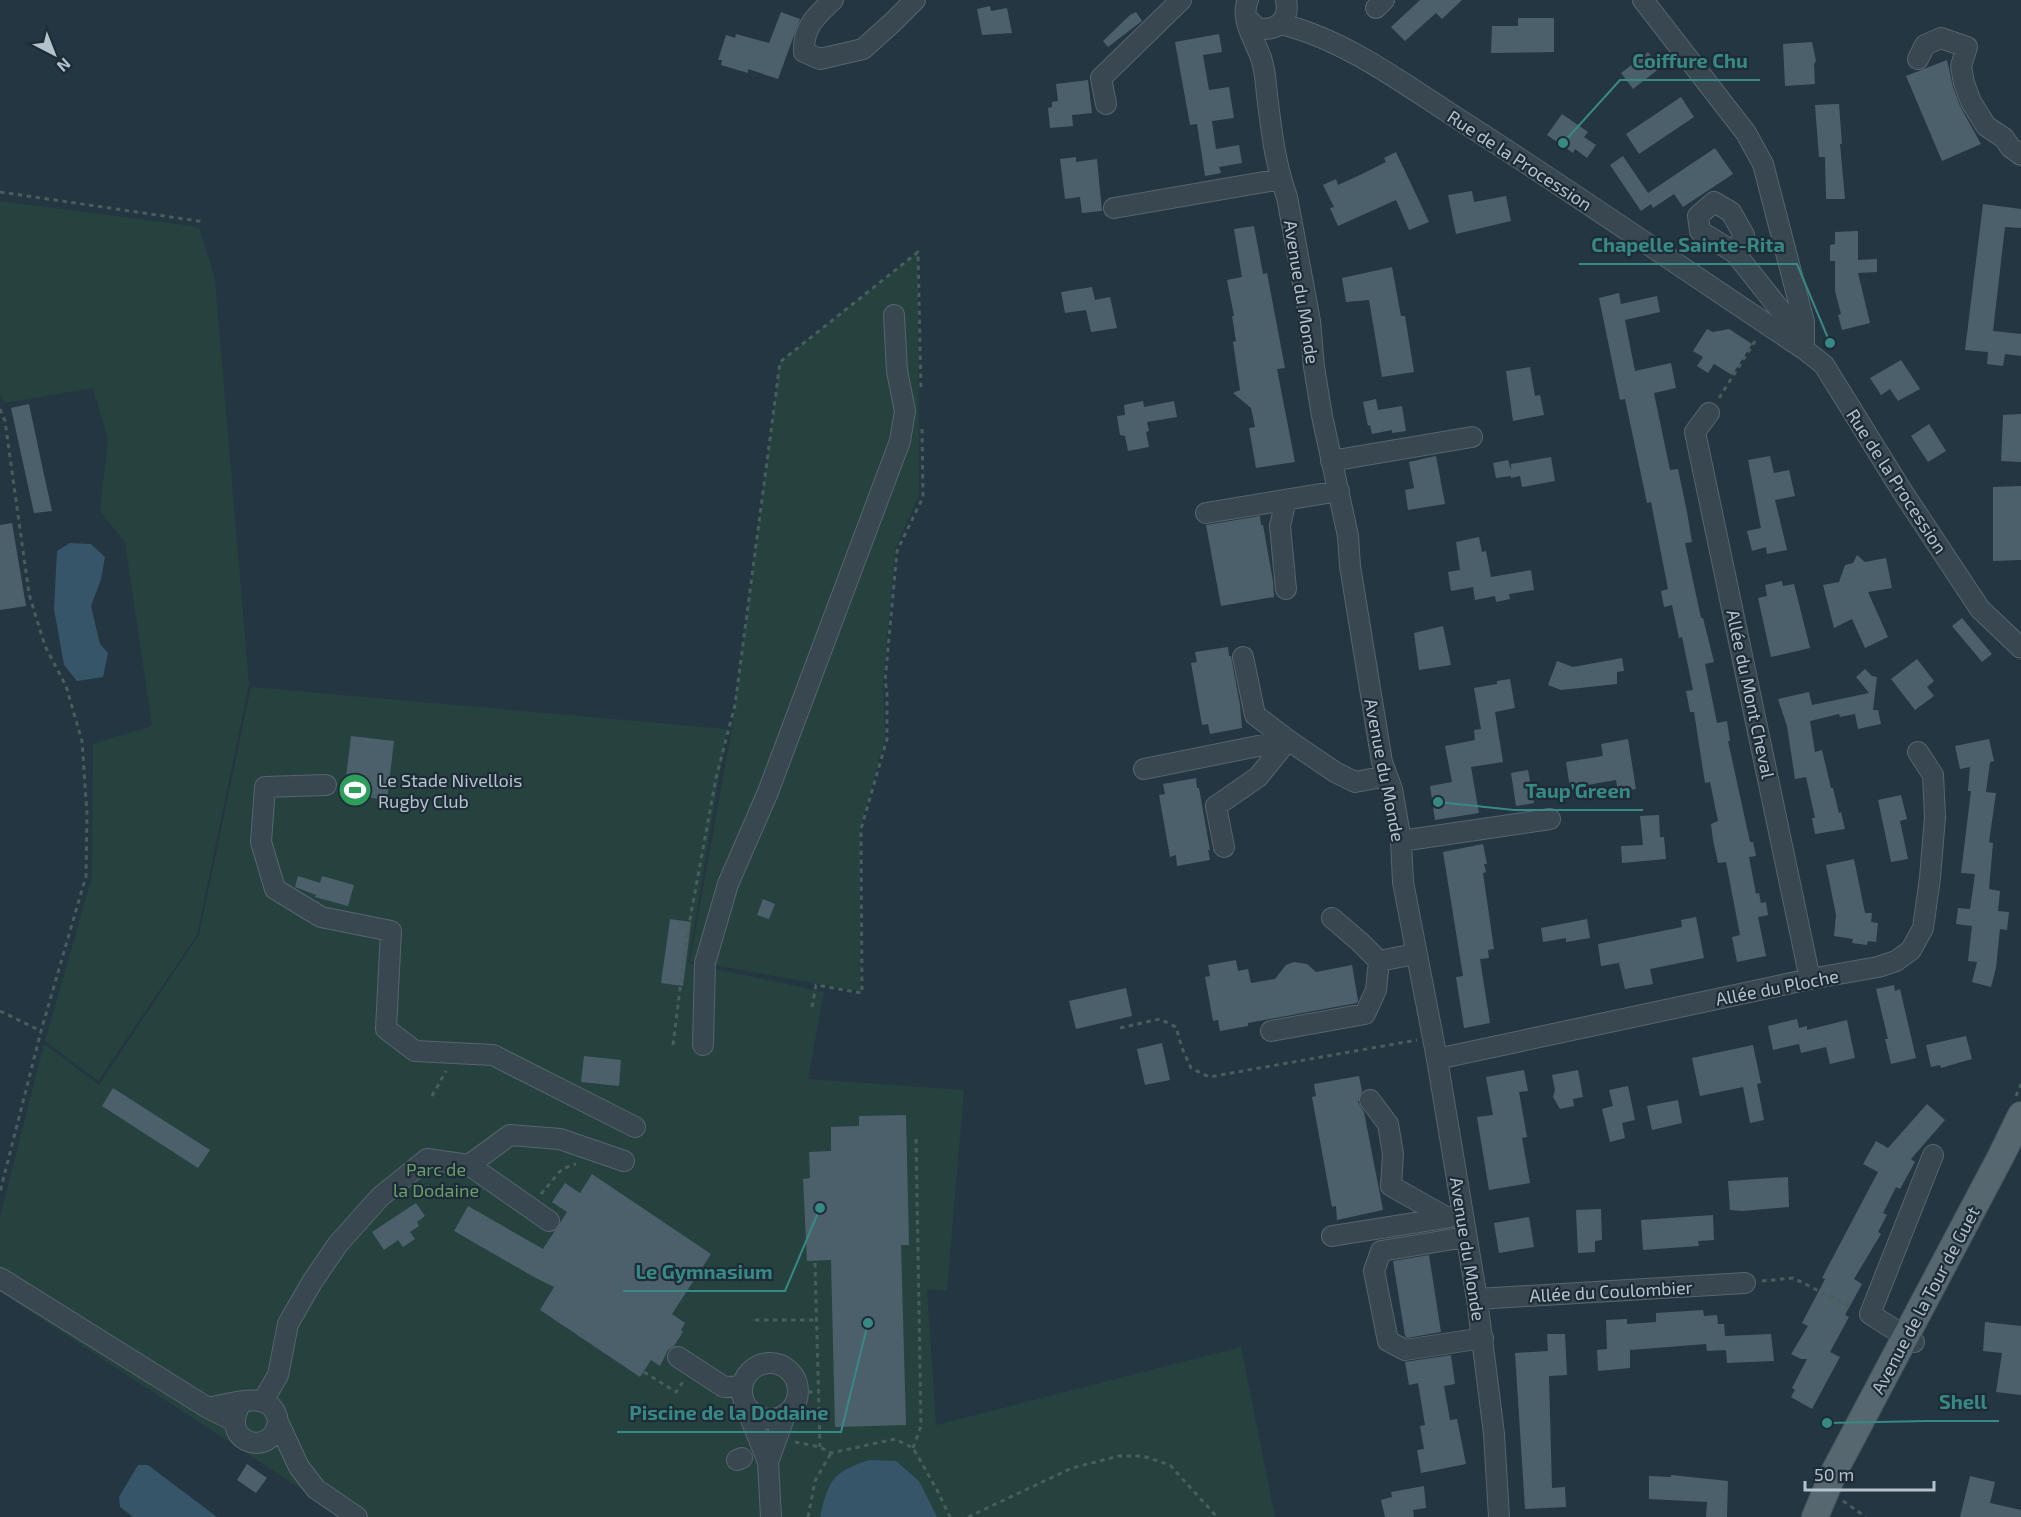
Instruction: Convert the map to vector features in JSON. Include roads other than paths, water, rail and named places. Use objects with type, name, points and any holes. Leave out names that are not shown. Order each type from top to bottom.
[{"type":"main road","name":"Avenue de la Tour de Guet","points":[[1829,1506],[2021,1115]]},
{"type":"main road","name":"Avenue de la Tour de Guet","points":[[1815,1517],[1834,1472],[2021,1139]]},
{"type":"street","points":[[832,0],[813,19],[803,38],[804,52],[820,59],[863,50],[915,0]]},
{"type":"street","points":[[1106,104],[1101,78],[1181,0]]},
{"type":"street","points":[[1643,0],[1746,133],[1763,164],[1804,322],[1804,341]]},
{"type":"street","points":[[1246,5],[1257,28],[1265,29],[1282,15]]},
{"type":"street","name":"Avenue du Monde","points":[[1246,5],[1251,36],[1262,62],[1272,136],[1287,197],[1308,310],[1314,367],[1331,461],[1348,536],[1350,566],[1382,762],[1392,789],[1401,841],[1402,882],[1437,1059],[1455,1216],[1466,1237],[1483,1338],[1494,1434],[1499,1517]]},
{"type":"street","name":"Rue de la Procession","points":[[1282,15],[1362,59],[1542,173],[1767,324],[1804,341],[1824,365],[1902,492],[1980,609],[2021,648]]},
{"type":"street","name":"Avenue du Monde","points":[[1262,62],[1282,15]]},
{"type":"street","points":[[1918,59],[1925,45],[1941,38],[1967,47],[1961,66],[1971,102],[1986,126],[2004,138],[2010,147],[2021,155]]},
{"type":"street","points":[[1114,208],[1281,179]]},
{"type":"street","points":[[1735,253],[1804,341]]},
{"type":"street","points":[[703,1045],[705,963],[728,884],[768,792],[900,441],[905,411],[897,371],[894,315]]},
{"type":"street","name":"Allée du Mont Cheval","points":[[1709,413],[1695,432],[1810,980]]},
{"type":"street","points":[[1331,461],[1472,437]]},
{"type":"street","points":[[1206,513],[1339,491]]},
{"type":"street","points":[[1286,500],[1280,526],[1286,589]]},
{"type":"street","points":[[1998,625],[2021,630]]},
{"type":"street","points":[[1243,657],[1256,715],[1335,772],[1355,782],[1387,776]]},
{"type":"street","points":[[1144,769],[1288,740]]},
{"type":"street","points":[[1224,846],[1216,806],[1258,777],[1288,740]]},
{"type":"street","name":"Allée du Ploche","points":[[1437,1059],[1810,980],[1878,968],[1896,961],[1911,950],[1923,928],[1930,878],[1935,817],[1933,775],[1918,752]]},
{"type":"street","points":[[326,785],[265,787],[261,842],[275,889],[321,917],[391,931],[386,1029],[415,1051],[494,1055],[635,1127]]},
{"type":"street","points":[[1401,841],[1550,819]]},
{"type":"street","points":[[1271,1031],[1365,1014],[1376,990],[1378,961],[1332,918]]},
{"type":"street","points":[[1378,961],[1415,954]]},
{"type":"street","points":[[1370,1100],[1388,1124],[1393,1154],[1391,1186],[1455,1216]]},
{"type":"street","points":[[469,1165],[510,1135],[560,1139],[624,1161]]},
{"type":"street","points":[[1910,1339],[1870,1314],[1933,1155]]},
{"type":"street","points":[[278,1422],[274,1434],[263,1442],[254,1443],[240,1437],[234,1422],[237,1410],[255,1401],[278,1375],[288,1324],[312,1282],[338,1244],[380,1197],[427,1159],[469,1165],[549,1221]]},
{"type":"street","points":[[1332,1236],[1455,1216]]},
{"type":"street","points":[[1466,1237],[1381,1251],[1374,1271],[1388,1341],[1405,1350],[1483,1338]]},
{"type":"street","points":[[0,1278],[234,1422]]},
{"type":"street","name":"Allée du Coulombier","points":[[1477,1299],[1745,1283]]},
{"type":"street","points":[[685,1362],[724,1387],[742,1386]]},
{"type":"street","points":[[756,1454],[792,1408],[799,1392],[794,1374],[777,1363],[768,1362],[758,1365],[745,1376],[742,1386],[742,1395],[746,1406],[756,1454],[771,1517]]},
{"type":"street","points":[[208,1408],[255,1401],[274,1409],[299,1467],[316,1489],[357,1517]]},
{"type":"street","points":[[746,1406],[761,1418],[770,1419],[785,1415]]},
{"type":"street","points":[[263,1442],[299,1467]]},
{"type":"water","points":[[70,543],[91,544],[105,557],[101,579],[91,606],[100,644],[108,653],[103,677],[77,681],[64,665],[54,609],[57,551]]},
{"type":"water","points":[[869,1460],[896,1461],[919,1481],[937,1517],[820,1517],[826,1494],[834,1479],[847,1469]]},
{"type":"water","points":[[138,1465],[148,1465],[217,1517],[133,1517],[120,1507],[119,1497]]},
{"type":"place","name":"Coiffure Chu","points":[[1563,143]]},
{"type":"place","name":"Chapelle Sainte-Rita","points":[[1830,343]]},
{"type":"place","name":"Le Stade Nivellois Rugby Club","points":[[355,790]]},
{"type":"place","name":"Taup’Green","points":[[1438,802]]},
{"type":"place","name":"Le Gymnasium","points":[[820,1208]]},
{"type":"place","name":"Piscine de la Dodaine","points":[[868,1323]]},
{"type":"place","name":"Shell","points":[[1827,1423]]},
{"type":"park label","name":"Parc de la Dodaine","points":[[436,1179]]}]
